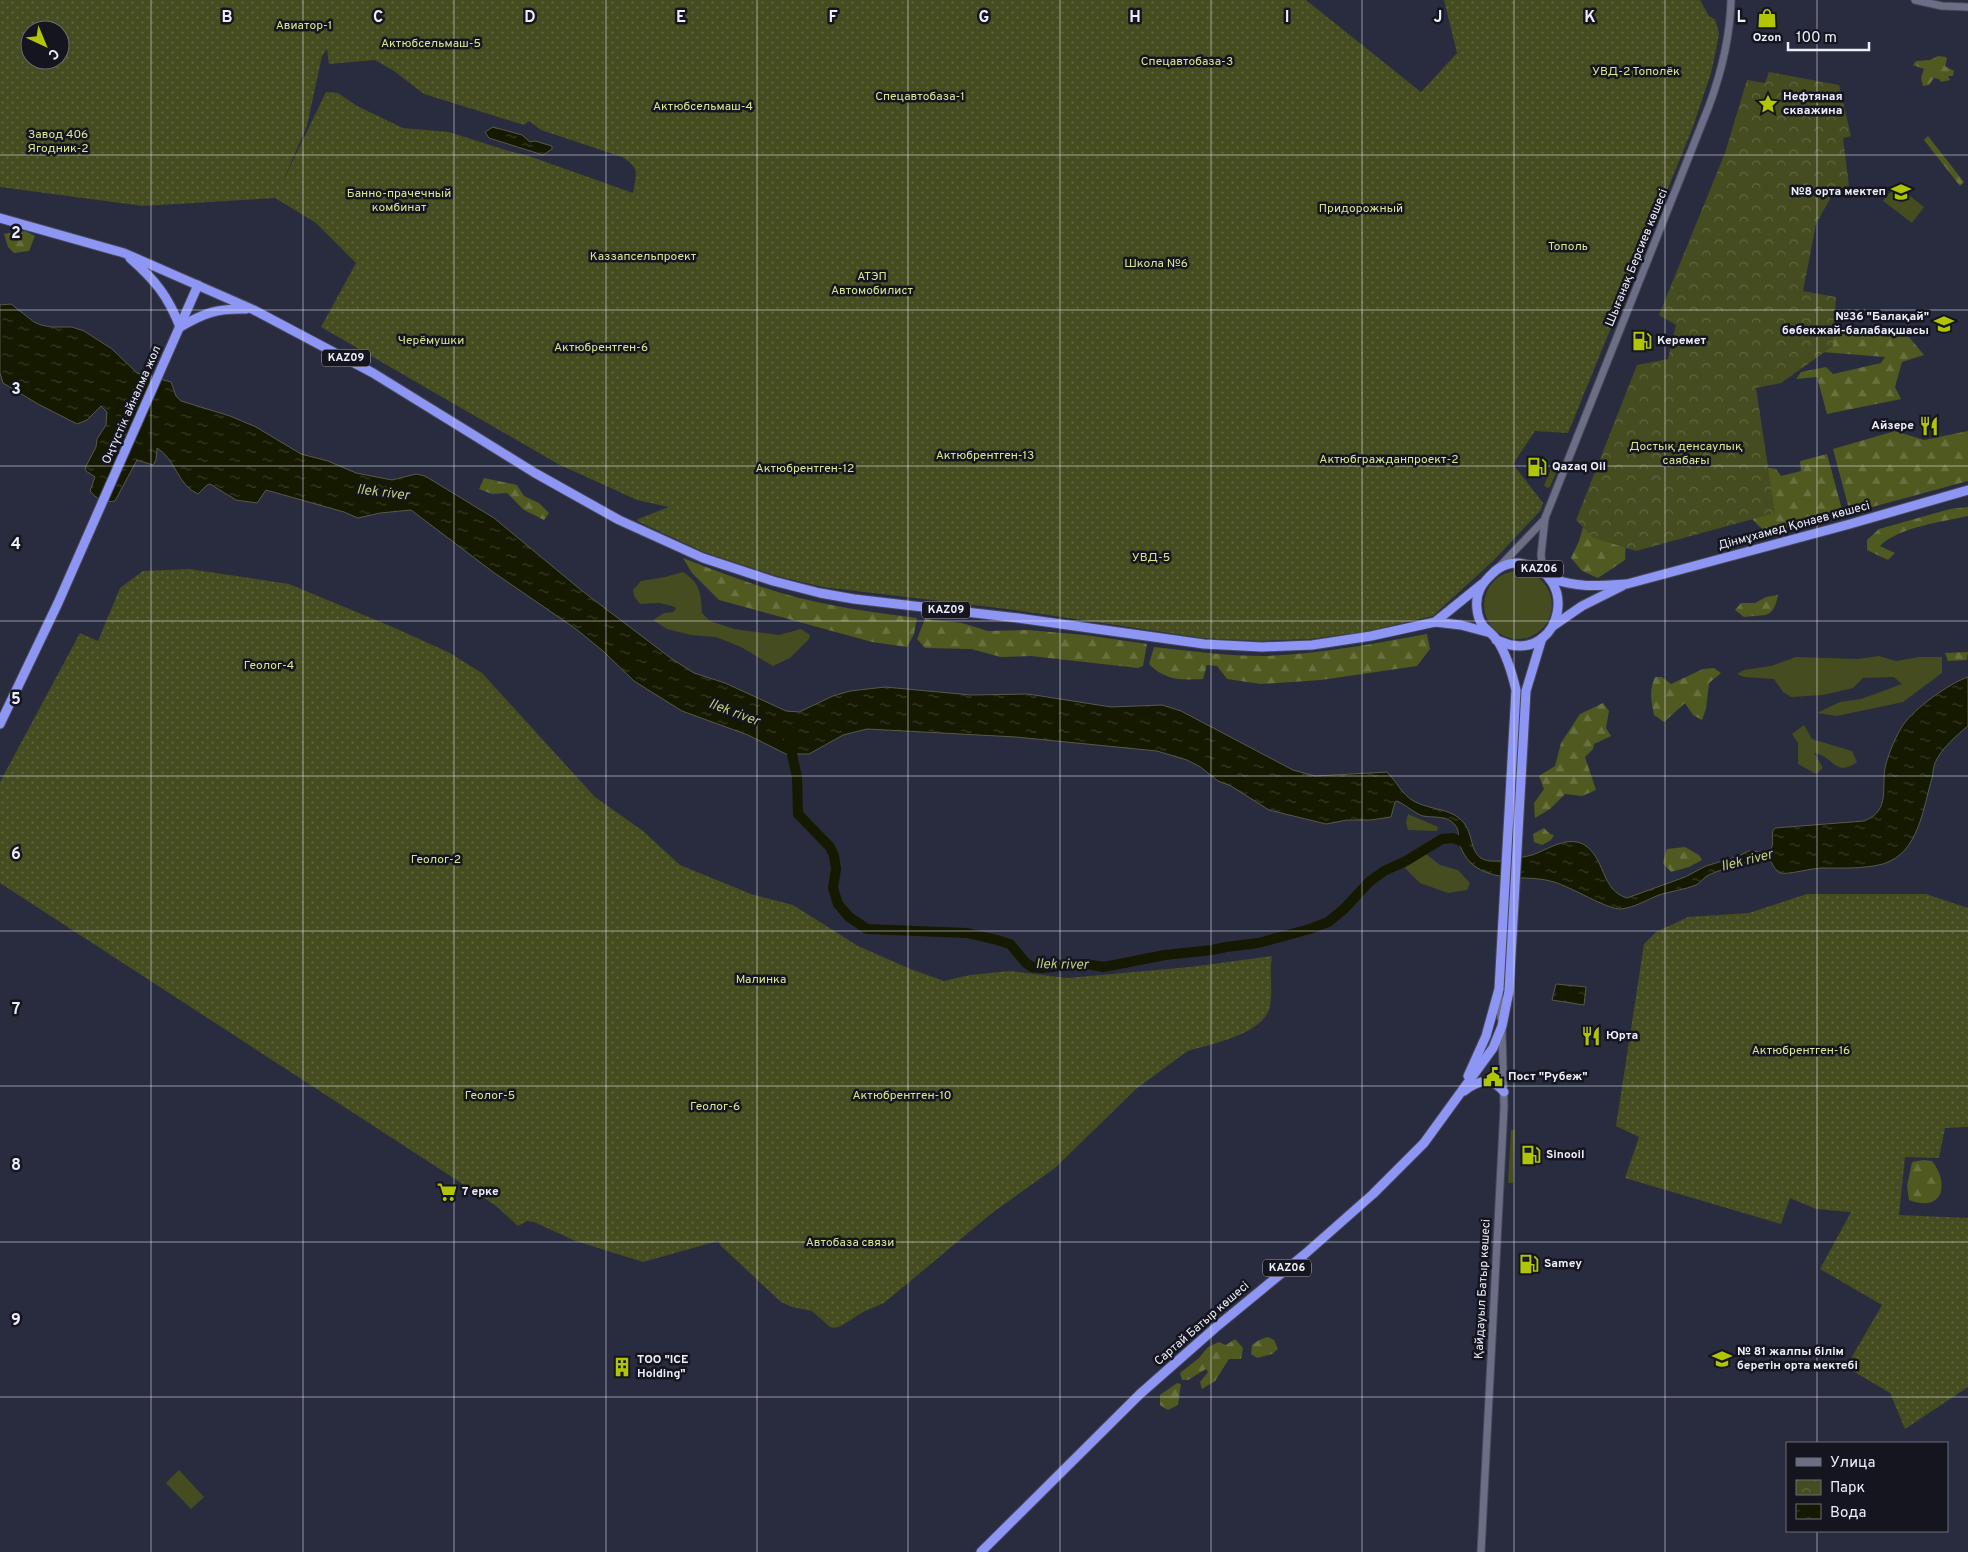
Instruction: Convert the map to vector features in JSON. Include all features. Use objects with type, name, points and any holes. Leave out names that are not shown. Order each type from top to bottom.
[{"type":"highway","name":"KAZ09","points":[[0,218],[124,253],[254,310],[373,373],[535,473],[619,520],[702,558],[773,581],[820,593],[854,599],[1018,618],[1204,644],[1262,647],[1312,644],[1371,636],[1435,622],[1462,625],[1487,632]]},
{"type":"highway","points":[[124,253],[161,288],[171,304],[179,330],[208,312],[225,308],[254,310]]},
{"type":"highway","name":"Оңтүстік айналма жол","points":[[0,724],[58,603],[198,285]]},
{"type":"highway","name":"Дінмұхамед Қонаев көшесі","points":[[1627,584],[1968,490]]},
{"type":"highway","name":"KАZ06","points":[[1460,1094],[1493,1048],[1502,1026],[1509,991],[1513,923],[1517,759],[1516,690],[1512,673],[1496,640],[1487,632],[1480,621],[1477,596],[1482,584],[1498,568],[1510,564],[1521,563],[1543,571],[1550,578],[1556,589],[1559,602],[1558,614],[1553,626]]},
{"type":"highway","name":"KАZ06","points":[[1550,578],[1577,586],[1590,587],[1627,584]]},
{"type":"highway","name":"KAZ09","points":[[1435,622],[1482,584]]},
{"type":"highway","name":"KАZ06","points":[[1460,1094],[1486,1036],[1498,989],[1517,759],[1526,691],[1542,638],[1553,626],[1582,606],[1627,584]]},
{"type":"highway","points":[[1496,640],[1519,645],[1542,638]]},
{"type":"highway","points":[[1460,1094],[1484,1081],[1496,1083],[1504,1092]]},
{"type":"highway","name":"Сартай Батыр көшесі","points":[[981,1552],[1140,1394],[1373,1194],[1424,1143],[1460,1094]]},
{"type":"main road","name":"Шығанақ Берсиев көшесі","points":[[1545,518],[1712,97],[1725,52],[1731,0]]},
{"type":"main road","points":[[1915,0],[1942,6],[1968,7]]},
{"type":"main road","points":[[1498,568],[1545,518]]},
{"type":"main road","points":[[1543,571],[1541,555],[1545,518]]},
{"type":"main road","name":"Қайдауыл Батыр көшесі","points":[[1481,1552],[1504,1092],[1502,1026],[1498,989]]},
{"type":"green space","points":[[0,0],[1306,0],[1421,92],[1457,53],[1444,0],[1700,0],[1709,16],[1715,19],[1719,33],[1711,73],[1693,127],[1568,433],[1535,431],[1513,464],[1543,503],[1541,510],[1494,560],[1433,616],[1369,631],[1310,639],[1260,641],[1203,638],[1015,610],[823,587],[777,576],[706,553],[637,521],[669,507],[637,500],[558,464],[321,327],[356,263],[316,223],[275,198],[143,206],[0,187]],"holes":[[[327,49],[329,64],[375,60],[394,71],[424,94],[524,125],[529,121],[541,130],[622,157],[635,168],[636,176],[633,193],[529,156],[449,132],[403,128],[357,106],[338,93],[326,92],[282,183],[307,126],[322,56]]]},
{"type":"green space","points":[[1938,56],[1946,57],[1945,66],[1954,71],[1953,76],[1948,76],[1950,80],[1941,82],[1939,79],[1934,78],[1929,85],[1923,86],[1921,78],[1924,69],[1913,65],[1916,61],[1930,60]]},
{"type":"green space","name":"Достық денсаулық саябағы","points":[[1769,72],[1839,85],[1851,136],[1843,138],[1849,186],[1835,190],[1816,224],[1803,291],[1836,297],[1833,346],[1781,383],[1756,388],[1775,513],[1636,551],[1594,538],[1576,520],[1637,365],[1668,359],[1676,325],[1659,315],[1725,153],[1747,80],[1765,83]]},
{"type":"green space","points":[[1928,136],[1964,182],[1960,186],[1924,140]]},
{"type":"green space","points":[[1896,185],[1924,207],[1912,223],[1883,201]]},
{"type":"green space","points":[[25,231],[35,236],[29,251],[14,253],[8,247],[4,234]]},
{"type":"green space","points":[[1827,331],[1909,337],[1924,355],[1902,362],[1895,387],[1901,399],[1827,414],[1817,377],[1796,379],[1801,372],[1826,367],[1833,374],[1881,363],[1885,357],[1822,352]]},
{"type":"green space","points":[[1895,431],[1924,440],[1968,431],[1968,481],[1850,513],[1833,449]]},
{"type":"green space","points":[[1827,454],[1843,513],[1840,517],[1795,530],[1771,533],[1761,528],[1747,513],[1626,537],[1625,560],[1598,578],[1582,571],[1571,558],[1584,524],[1765,467],[1776,469],[1781,476],[1801,471],[1800,461]]},
{"type":"green space","points":[[1557,462],[1559,465],[1550,487],[1547,488],[1544,485],[1554,463]]},
{"type":"green space","points":[[484,478],[517,485],[524,496],[539,503],[549,513],[544,520],[524,510],[507,493],[492,494],[479,489]]},
{"type":"green space","points":[[1968,507],[1968,516],[1921,526],[1898,534],[1888,540],[1880,546],[1895,553],[1888,560],[1867,550],[1867,540],[1879,529],[1950,509]]},
{"type":"green space","points":[[683,558],[744,581],[798,598],[917,618],[914,634],[907,647],[872,642],[719,600],[692,573]]},
{"type":"green space","points":[[189,569],[289,584],[448,652],[482,673],[595,797],[643,831],[680,865],[751,894],[793,905],[858,946],[908,968],[944,981],[970,975],[1010,971],[1067,978],[1190,967],[1272,956],[1270,1006],[1266,1016],[1248,1031],[1223,1041],[1188,1051],[1136,1089],[1055,1168],[992,1213],[884,1303],[834,1328],[830,1327],[812,1311],[792,1307],[781,1302],[721,1246],[718,1241],[643,1262],[573,1240],[534,1222],[527,1221],[518,1226],[495,1205],[0,883],[0,782],[80,633],[98,641],[120,588],[143,571]]},
{"type":"green space","points":[[1518,571],[1531,574],[1542,581],[1549,592],[1552,605],[1549,618],[1542,629],[1531,636],[1518,639],[1505,636],[1494,629],[1487,618],[1484,605],[1487,592],[1494,581],[1505,574]]},
{"type":"green space","points":[[683,572],[693,580],[699,589],[702,613],[710,621],[734,629],[779,635],[801,629],[810,635],[809,639],[790,658],[773,666],[741,647],[716,637],[691,635],[667,629],[653,620],[664,613],[673,612],[676,609],[675,607],[660,603],[640,604],[634,596],[633,590],[641,581]]},
{"type":"green space","points":[[1778,595],[1774,609],[1767,614],[1744,617],[1735,610],[1741,603],[1755,603],[1766,597]]},
{"type":"green space","points":[[925,619],[962,623],[988,631],[1028,630],[1085,635],[1147,644],[1143,666],[1138,668],[1031,656],[1001,657],[971,649],[925,648],[917,639]]},
{"type":"green space","points":[[1427,634],[1430,649],[1417,666],[1321,680],[1261,684],[1227,679],[1217,666],[1207,665],[1203,679],[1180,679],[1161,674],[1149,664],[1154,647],[1250,656],[1285,655],[1326,651]]},
{"type":"green space","points":[[1968,652],[1967,660],[1948,661],[1945,653]]},
{"type":"green space","points":[[1879,656],[1896,661],[1919,657],[1942,657],[1942,673],[1903,702],[1837,716],[1817,713],[1840,702],[1861,699],[1902,684],[1894,677],[1863,678],[1853,688],[1823,695],[1791,697],[1783,692],[1774,679],[1744,677],[1737,674],[1744,670],[1771,666],[1796,657],[1858,659]]},
{"type":"green space","points":[[1714,668],[1721,673],[1709,683],[1706,709],[1702,720],[1693,715],[1685,703],[1664,722],[1654,715],[1651,695],[1655,677],[1662,677],[1671,684],[1703,669]]},
{"type":"green space","points":[[1603,703],[1609,711],[1606,728],[1611,736],[1594,744],[1593,749],[1585,757],[1596,790],[1582,796],[1565,794],[1550,809],[1535,818],[1534,803],[1544,789],[1539,776],[1555,766],[1561,743],[1580,714]]},
{"type":"green space","points":[[1804,725],[1812,739],[1852,751],[1857,762],[1844,768],[1839,767],[1821,755],[1814,753],[1823,768],[1816,774],[1798,764],[1798,743],[1792,734]]},
{"type":"green space","points":[[1408,814],[1438,827],[1437,831],[1408,830],[1406,823]]},
{"type":"green space","points":[[1544,828],[1554,835],[1551,840],[1542,845],[1534,842],[1533,834]]},
{"type":"green space","points":[[1685,847],[1699,855],[1702,860],[1689,867],[1671,872],[1663,863],[1667,849]]},
{"type":"green space","points":[[1426,854],[1440,865],[1458,870],[1470,883],[1467,890],[1448,893],[1420,883],[1405,868],[1413,860]]},
{"type":"green space","name":"Актюбрентген-16","points":[[1807,894],[1926,894],[1968,908],[1968,1127],[1945,1128],[1939,1158],[1905,1157],[1899,1215],[1968,1218],[1968,1387],[1905,1429],[1890,1393],[1846,1367],[1882,1305],[1820,1269],[1851,1212],[1816,1209],[1790,1198],[1781,1224],[1625,1178],[1639,1137],[1616,1126],[1644,944],[1656,932],[1688,917],[1749,913]]},
{"type":"green space","points":[[1511,1130],[1515,1130],[1513,1183],[1508,1183]]},
{"type":"green space","points":[[1932,1161],[1941,1179],[1942,1187],[1940,1194],[1929,1203],[1909,1200],[1907,1186],[1912,1162]]},
{"type":"green space","points":[[1268,1337],[1274,1340],[1278,1349],[1272,1354],[1257,1358],[1251,1354],[1252,1345]]},
{"type":"green space","points":[[1235,1339],[1243,1348],[1241,1359],[1229,1359],[1215,1381],[1202,1389],[1200,1382],[1208,1372],[1206,1369],[1188,1380],[1182,1380],[1180,1373],[1199,1358],[1208,1347],[1219,1342],[1226,1345]]},
{"type":"green space","points":[[1177,1383],[1181,1384],[1178,1405],[1168,1410],[1160,1405],[1160,1395]]},
{"type":"green space","points":[[179,1470],[204,1497],[191,1509],[166,1483]]},
{"type":"water","points":[[493,127],[522,135],[530,142],[535,141],[552,146],[552,149],[543,155],[489,138],[485,132]]},
{"type":"water","points":[[11,304],[34,322],[41,325],[72,327],[84,331],[112,349],[137,373],[171,382],[176,396],[181,401],[230,416],[256,427],[301,454],[328,461],[356,473],[392,480],[416,474],[425,476],[494,518],[581,590],[672,659],[694,673],[725,683],[786,711],[799,712],[833,696],[850,691],[885,687],[971,695],[1028,694],[1111,707],[1162,705],[1181,711],[1293,770],[1315,776],[1387,772],[1412,800],[1449,812],[1461,820],[1469,831],[1479,857],[1490,861],[1532,855],[1563,843],[1577,842],[1583,844],[1596,857],[1612,888],[1618,894],[1627,898],[1748,851],[1763,852],[1770,850],[1772,847],[1773,830],[1775,828],[1864,821],[1873,816],[1882,804],[1886,764],[1893,744],[1903,725],[1915,711],[1932,697],[1968,677],[1968,726],[1949,743],[1937,758],[1918,828],[1905,850],[1895,858],[1883,864],[1868,867],[1818,868],[1784,873],[1780,873],[1768,858],[1757,859],[1712,874],[1691,887],[1659,895],[1620,909],[1554,882],[1504,877],[1485,872],[1473,865],[1464,855],[1457,828],[1452,822],[1445,818],[1423,816],[1397,801],[1395,802],[1391,817],[1371,820],[1347,820],[1326,824],[1269,810],[1231,786],[1218,781],[1199,766],[1187,760],[1157,751],[1016,737],[867,729],[843,735],[809,754],[786,754],[748,735],[682,711],[634,681],[603,651],[576,629],[493,572],[411,510],[380,513],[358,518],[344,512],[266,490],[257,503],[236,500],[210,484],[198,494],[185,485],[168,459],[157,448],[156,460],[153,465],[137,460],[115,501],[104,501],[98,498],[90,491],[95,477],[86,471],[85,468],[96,447],[97,439],[106,425],[107,412],[101,406],[87,420],[77,424],[3,383],[0,373],[0,305]]},
{"type":"water","points":[[1556,984],[1586,987],[1584,1005],[1552,1000]]},
{"type":"waterway","name":"Ilek river","points":[[789,741],[797,777],[798,814],[830,847],[836,869],[833,888],[838,904],[849,917],[867,929],[967,933],[997,940],[1010,944],[1026,963],[1032,967],[1041,968],[1085,964],[1104,967],[1165,955],[1258,943],[1310,929],[1328,922],[1344,909],[1369,882],[1384,871],[1406,861],[1442,839],[1453,838],[1465,843]]},
{"type":"place","name":"Ozon","points":[[1767,18]]},
{"type":"place","name":"Нефтяная скважина","points":[[1768,104]]},
{"type":"place","name":"№8 орта мектеп","points":[[1901,192]]},
{"type":"place","name":"№36 \"Балақай\" бөбекжай-балабақшасы","points":[[1944,324]]},
{"type":"place","name":"Керемет","points":[[1642,341]]},
{"type":"place","name":"Айзере","points":[[1929,426]]},
{"type":"place","name":"Qazaq Oil","points":[[1537,467]]},
{"type":"place","name":"Юрта","points":[[1591,1036]]},
{"type":"place","name":"Пост \"Рубеж\"","points":[[1493,1077]]},
{"type":"place","name":"Sinooil","points":[[1531,1155]]},
{"type":"place","name":"7 ерке","points":[[447,1192]]},
{"type":"place","name":"Samey","points":[[1529,1264]]},
{"type":"place","name":"№ 81 жалпы білім беретін орта мектебі","points":[[1722,1359]]},
{"type":"place","name":"ТОО \"ICE Holding\"","points":[[622,1367]]},
{"type":"park label","name":"Авиатор-1","points":[[304,26]]},
{"type":"park label","name":"Актюбсельмаш-5","points":[[431,44]]},
{"type":"park label","name":"Спецавтобаза-3","points":[[1187,62]]},
{"type":"park label","name":"УВД-2 Тополёк","points":[[1636,72]]},
{"type":"park label","name":"Спецавтобаза-1","points":[[920,97]]},
{"type":"park label","name":"Актюбсельмаш-4","points":[[703,107]]},
{"type":"park label","name":"Завод 406 Ягодник-2","points":[[58,142]]},
{"type":"park label","name":"Банно-прачечный комбинат","points":[[399,201]]},
{"type":"park label","name":"Придорожный","points":[[1361,209]]},
{"type":"park label","name":"Тополь","points":[[1568,247]]},
{"type":"park label","name":"Каззапсельпроект","points":[[643,257]]},
{"type":"park label","name":"Школа №6","points":[[1156,264]]},
{"type":"park label","name":"АТЭП Автомобилист","points":[[872,284]]},
{"type":"park label","name":"Черёмушки","points":[[431,341]]},
{"type":"park label","name":"Актюбрентген-6","points":[[601,348]]},
{"type":"park label","name":"Актюбрентген-13","points":[[985,456]]},
{"type":"park label","name":"Актюбгражданпроект-2","points":[[1389,460]]},
{"type":"park label","name":"Актюбрентген-12","points":[[805,469]]},
{"type":"park label","name":"УВД-5","points":[[1151,558]]},
{"type":"park label","name":"Геолог-4","points":[[269,666]]},
{"type":"park label","name":"Геолог-2","points":[[436,860]]},
{"type":"park label","name":"Малинка","points":[[761,980]]},
{"type":"park label","name":"Геолог-5","points":[[490,1096]]},
{"type":"park label","name":"Актюбрентген-10","points":[[902,1096]]},
{"type":"park label","name":"Геолог-6","points":[[715,1107]]},
{"type":"park label","name":"Автобаза связи","points":[[850,1243]]}]
